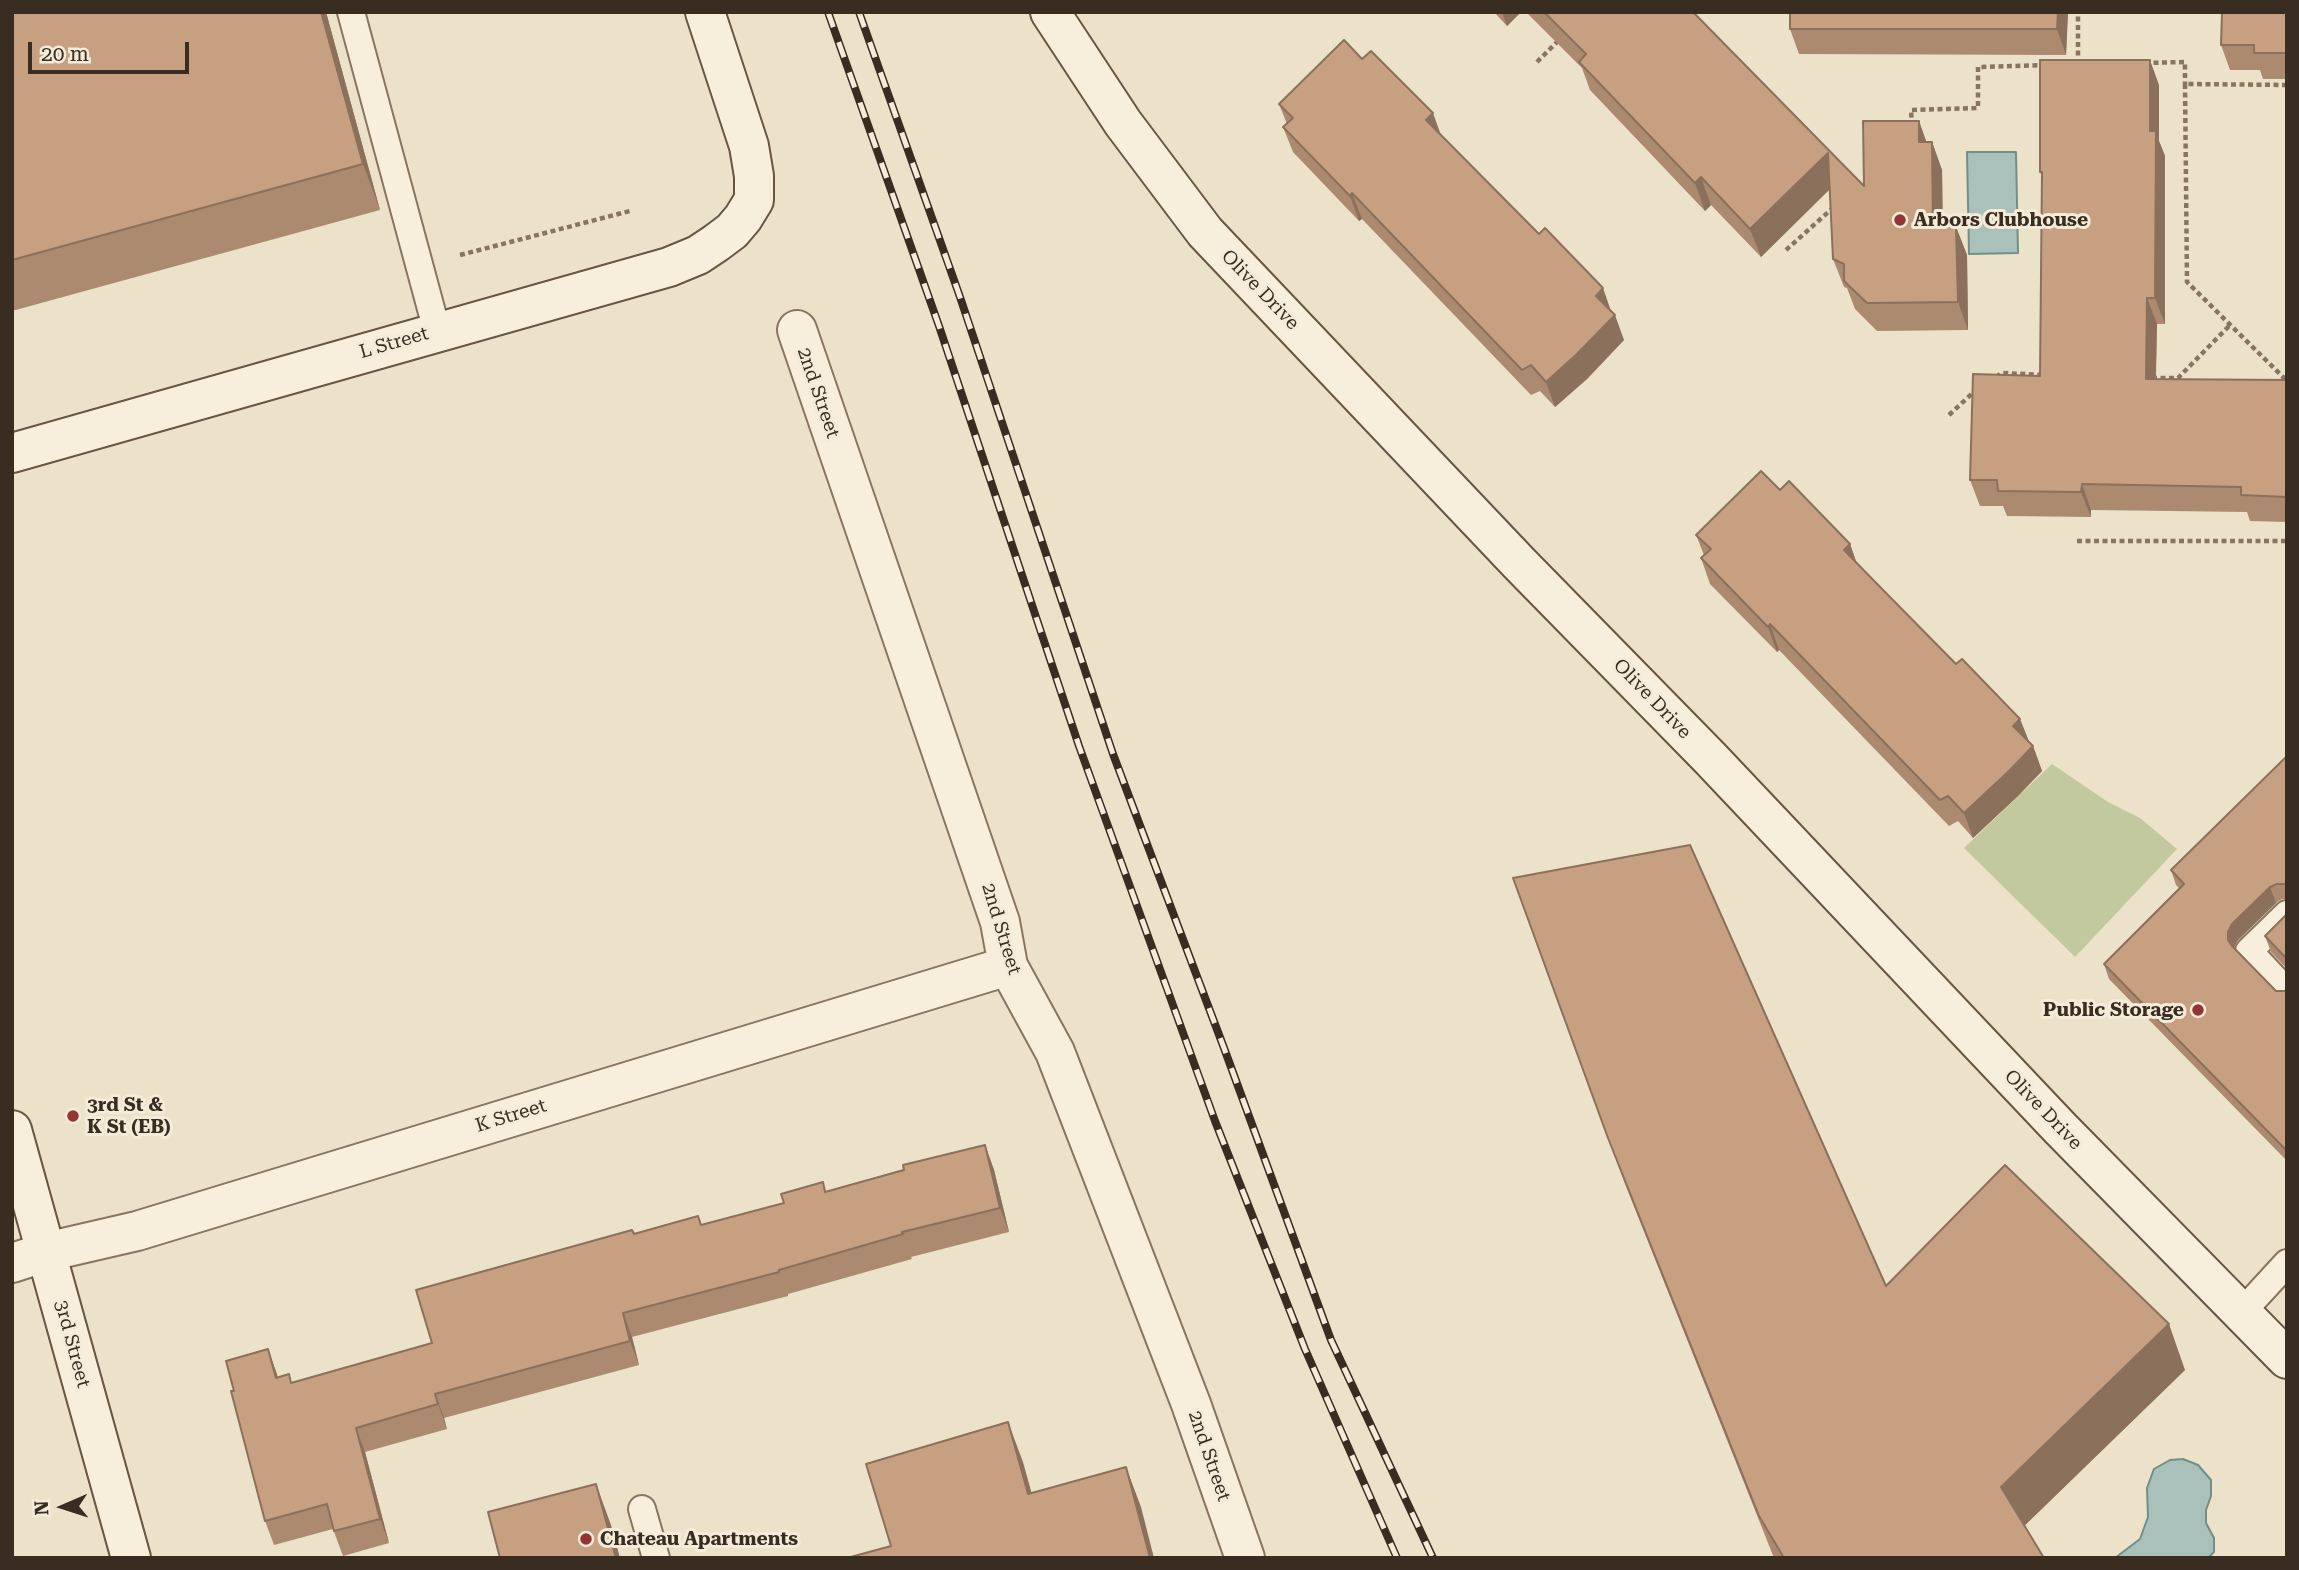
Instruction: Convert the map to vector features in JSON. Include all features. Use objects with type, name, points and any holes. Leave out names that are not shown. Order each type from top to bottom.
[{"type":"street","name":"L Street","points":[[12,453],[669,267],[698,255],[732,231],[754,200],[749,146],[705,12]]},
{"type":"street","name":"Olive Drive","points":[[1050,12],[1123,122],[1205,232],[1518,563],[1710,758],[2060,1128],[2287,1359]]},
{"type":"street","name":"2nd Street","points":[[797,330],[1000,922],[1008,966],[1055,1052],[1191,1404],[1245,1558]]},
{"type":"street","name":"K Street","points":[[29,1257],[137,1231],[1008,966]]},
{"type":"street","name":"3rd Street","points":[[12,1130],[29,1257],[131,1558]]},
{"type":"lane","points":[[351,12],[437,331]]},
{"type":"lane","points":[[2287,914],[2249,951],[2287,992]]},
{"type":"lane","points":[[2242,1312],[2287,1264]]},
{"type":"lane","points":[[642,1509],[656,1558]]},
{"type":"path","points":[[2078,12],[2078,65]]},
{"type":"path","points":[[1537,62],[1562,37]]},
{"type":"path","points":[[2131,63],[2185,62],[2187,282],[2287,381]]},
{"type":"path","points":[[2065,65],[2091,64]]},
{"type":"path","points":[[1912,132],[1912,110],[1978,108],[1978,67],[2053,65]]},
{"type":"path","points":[[2185,84],[2287,85]]},
{"type":"path","points":[[1786,250],[1834,206],[1846,200]]},
{"type":"path","points":[[421,271],[450,258],[630,211]]},
{"type":"path","points":[[2151,377],[2178,378],[2230,325]]},
{"type":"path","points":[[1993,379],[2002,373],[2056,375]]},
{"type":"path","points":[[1949,415],[1983,384]]},
{"type":"path","points":[[2077,541],[2287,541]]},
{"type":"green space","points":[[2052,764],[2108,802],[2140,818],[2177,849],[2075,957],[1964,848]]},
{"type":"water","points":[[1967,152],[2016,152],[2018,253],[1969,254]]},
{"type":"water","points":[[2183,1459],[2198,1465],[2211,1480],[2206,1523],[2214,1538],[2214,1552],[2208,1558],[2115,1558],[2140,1539],[2148,1517],[2147,1488],[2154,1469],[2170,1460]]},
{"type":"building","points":[[12,12],[321,12],[363,164],[12,260]]},
{"type":"building","points":[[1544,12],[1693,12],[1864,186],[1863,121],[1919,121],[1919,142],[1932,142],[1933,227],[1956,227],[1958,302],[1867,303],[1844,281],[1844,264],[1833,259],[1828,153],[1750,229],[1701,177],[1695,183],[1579,62],[1586,54]]},
{"type":"building","points":[[1790,12],[2058,12],[2057,29],[1790,29]]},
{"type":"building","points":[[2222,12],[2287,12],[2287,53],[2254,53],[2254,45],[2221,45]]},
{"type":"building","points":[[1344,40],[1362,59],[1371,51],[1433,113],[1426,120],[1539,234],[1545,228],[1603,288],[1596,296],[1615,315],[1546,382],[1531,365],[1522,370],[1352,193],[1350,196],[1283,127],[1293,118],[1279,104]]},
{"type":"building","points":[[2040,60],[2150,60],[2150,131],[2156,131],[2155,298],[2147,298],[2146,379],[2287,380],[2287,497],[2241,495],[2241,487],[2082,484],[2081,492],[1998,491],[1997,480],[1970,480],[1973,374],[2040,376]]},
{"type":"building","points":[[1761,471],[1780,490],[1789,481],[1850,544],[1844,550],[1956,664],[1962,659],[2020,719],[2013,726],[2033,746],[1964,813],[1948,796],[1940,800],[1770,624],[1768,627],[1701,558],[1711,549],[1696,535]]},
{"type":"building","points":[[2287,756],[2287,884],[2270,887],[2232,924],[2228,940],[2276,991],[2287,991],[2287,1151],[2104,964],[2184,884],[2171,870]]},
{"type":"building","points":[[1690,845],[1886,1286],[2005,1165],[2169,1324],[2001,1487],[2044,1558],[1784,1558],[1759,1516],[1608,1138],[1513,878]]},
{"type":"building","points":[[2287,914],[2287,959],[2265,936]]},
{"type":"building","points":[[985,1145],[1000,1208],[902,1232],[903,1234],[779,1272],[623,1313],[630,1341],[435,1394],[438,1404],[356,1428],[380,1519],[334,1531],[327,1504],[265,1521],[231,1391],[234,1391],[226,1361],[268,1349],[276,1378],[289,1374],[291,1383],[432,1343],[416,1290],[632,1230],[634,1234],[698,1216],[701,1225],[784,1203],[781,1194],[823,1182],[825,1192],[904,1170],[903,1165]]},
{"type":"building","points":[[1008,1422],[1028,1494],[1126,1467],[1150,1558],[847,1558],[891,1546],[866,1464]]},
{"type":"building","points":[[596,1484],[616,1558],[500,1558],[488,1512]]},
{"type":"railway","points":[[828,12],[939,326],[1079,746],[1215,1121],[1305,1349],[1397,1558]]},
{"type":"railway","points":[[859,12],[960,297],[1113,754],[1331,1340],[1433,1558]]},
{"type":"place","name":"Arbors Clubhouse","points":[[1900,220]]},
{"type":"place","name":"Public Storage","points":[[2198,1010]]},
{"type":"place","name":"3rd St & K St (EB)","points":[[73,1116]]},
{"type":"place","name":"Chateau Apartments","points":[[586,1539]]}]
